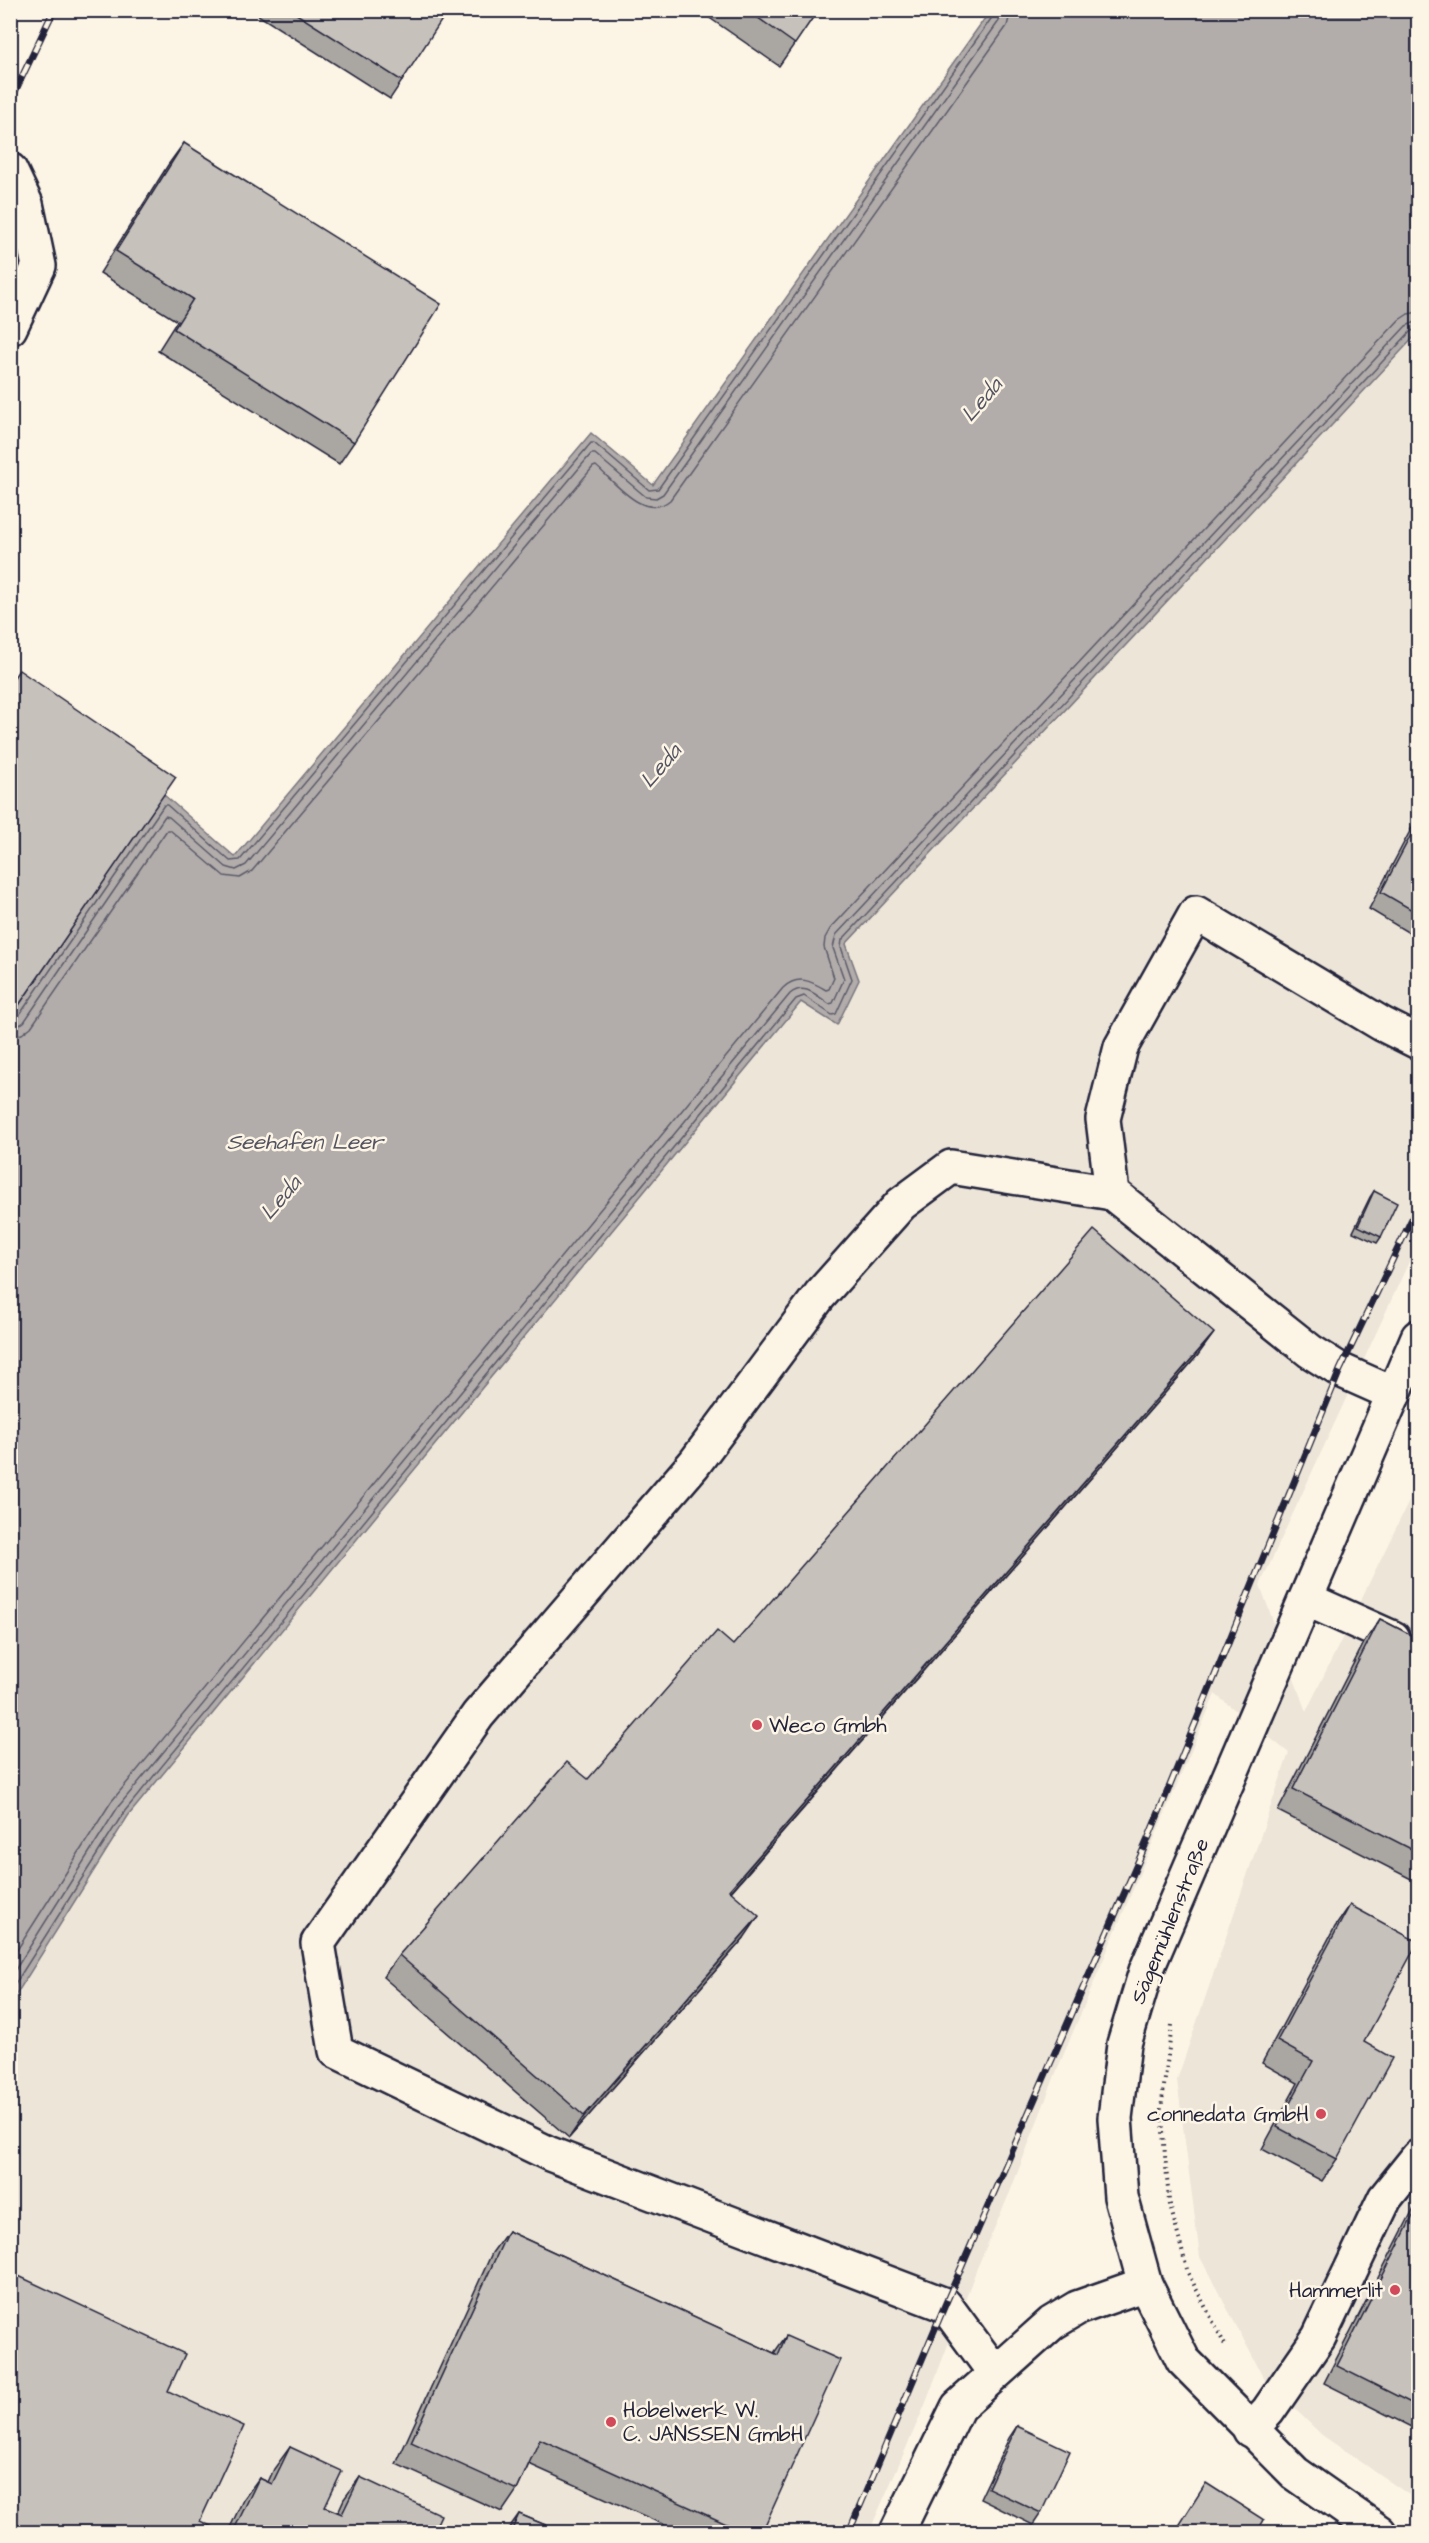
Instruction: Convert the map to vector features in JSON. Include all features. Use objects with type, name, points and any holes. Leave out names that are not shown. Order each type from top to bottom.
[{"type":"street","points":[[10,170],[26,204],[39,266],[10,328]]},
{"type":"street","points":[[1112,1192],[1103,1119],[1121,1047],[1196,913],[1382,1024],[1419,1042]]},
{"type":"street","points":[[995,2373],[945,2305],[550,2154],[336,2051],[318,1943],[478,1715],[694,1464],[820,1295],[901,1204],[951,1167],[1112,1192],[1310,1350],[1340,1370],[1394,1394]]},
{"type":"street","name":"Sägemühlenstraße","points":[[1379,2532],[1295,2473],[1182,2360],[1145,2284],[1121,2197],[1115,2118],[1124,2044],[1146,1971],[1419,1336]]},
{"type":"street","points":[[1306,1599],[1393,1638]]},
{"type":"street","points":[[1250,2430],[1268,2411],[1319,2337],[1385,2198],[1419,2157]]},
{"type":"street","points":[[897,2532],[958,2407],[1052,2322],[1077,2308],[1145,2284]]},
{"type":"path","points":[[1172,2024],[1161,2109],[1169,2201],[1188,2273]]},
{"type":"shaded area","points":[[1418,333],[1418,1242],[1260,1585],[1306,1712],[1418,1483],[1418,2501],[1322,2435],[1265,2380],[1200,2257],[1177,2080],[1289,1753],[1215,1694],[1057,2070],[1010,2192],[977,2268],[925,2405],[869,2532],[11,2532],[10,2003],[128,1816],[801,1001],[837,1025],[859,980],[846,944]]},
{"type":"water","name":"Seehafen Leer","points":[[990,11],[1418,11],[1418,333],[846,944],[859,980],[837,1025],[801,1002],[128,1816],[11,2003],[11,1017],[163,794],[235,857],[591,433],[653,485]]},
{"type":"building","points":[[290,10],[432,10],[443,18],[402,81]]},
{"type":"building","points":[[747,10],[818,10],[795,44]]},
{"type":"building","points":[[184,143],[441,304],[354,442],[174,329],[193,299],[116,251]]},
{"type":"building","points":[[19,670],[176,777],[10,1018],[10,683]]},
{"type":"building","points":[[1419,820],[1419,914],[1381,892]]},
{"type":"building","points":[[1374,1191],[1397,1203],[1381,1237],[1358,1226]]},
{"type":"building","name":"Weco Gmbh","points":[[1094,1230],[1214,1333],[729,1890],[759,1916],[584,2116],[399,1955],[567,1762],[588,1779],[717,1631],[733,1645]]},
{"type":"building","points":[[1380,1619],[1419,1639],[1419,1853],[1293,1789]]},
{"type":"building","points":[[1350,1905],[1418,1942],[1364,2042],[1392,2058],[1337,2159],[1277,2127],[1313,2061],[1277,2041]]},
{"type":"building","name":"Hammerlit","points":[[1419,2204],[1419,2407],[1337,2366]]},
{"type":"building","name":"Hobelwerk W. C. JANSSEN GmbH","points":[[508,2231],[778,2355],[786,2336],[840,2360],[762,2532],[744,2532],[540,2439],[517,2490],[411,2442]]},
{"type":"building","points":[[10,2272],[185,2354],[168,2391],[244,2426],[200,2521],[223,2532],[10,2532]]},
{"type":"building","points":[[1017,2426],[1070,2451],[1041,2513],[988,2488]]},
{"type":"building","points":[[290,2447],[342,2471],[325,2507],[342,2514],[360,2477],[441,2515],[433,2532],[233,2532],[259,2478],[272,2484]]},
{"type":"building","points":[[1206,2483],[1264,2520],[1257,2532],[1175,2532]]},
{"type":"building","points":[[519,2514],[562,2532],[511,2532]]},
{"type":"building","points":[[982,2527],[995,2532],[980,2532]]},
{"type":"railway","points":[[10,102],[54,10]]},
{"type":"railway","points":[[849,2532],[1148,1839],[1340,1370],[1418,1206]]},
{"type":"place","name":"Weco Gmbh","points":[[757,1725]]},
{"type":"place","name":"connedata GmbH","points":[[1321,2114]]},
{"type":"place","name":"Hammerlit","points":[[1395,2290]]},
{"type":"place","name":"Hobelwerk W. C. JANSSEN GmbH","points":[[611,2422]]},
{"type":"water label","name":"Leda","points":[[982,400]]},
{"type":"water label","name":"Leda","points":[[661,766]]},
{"type":"water label","name":"Leda","points":[[281,1198]]}]
